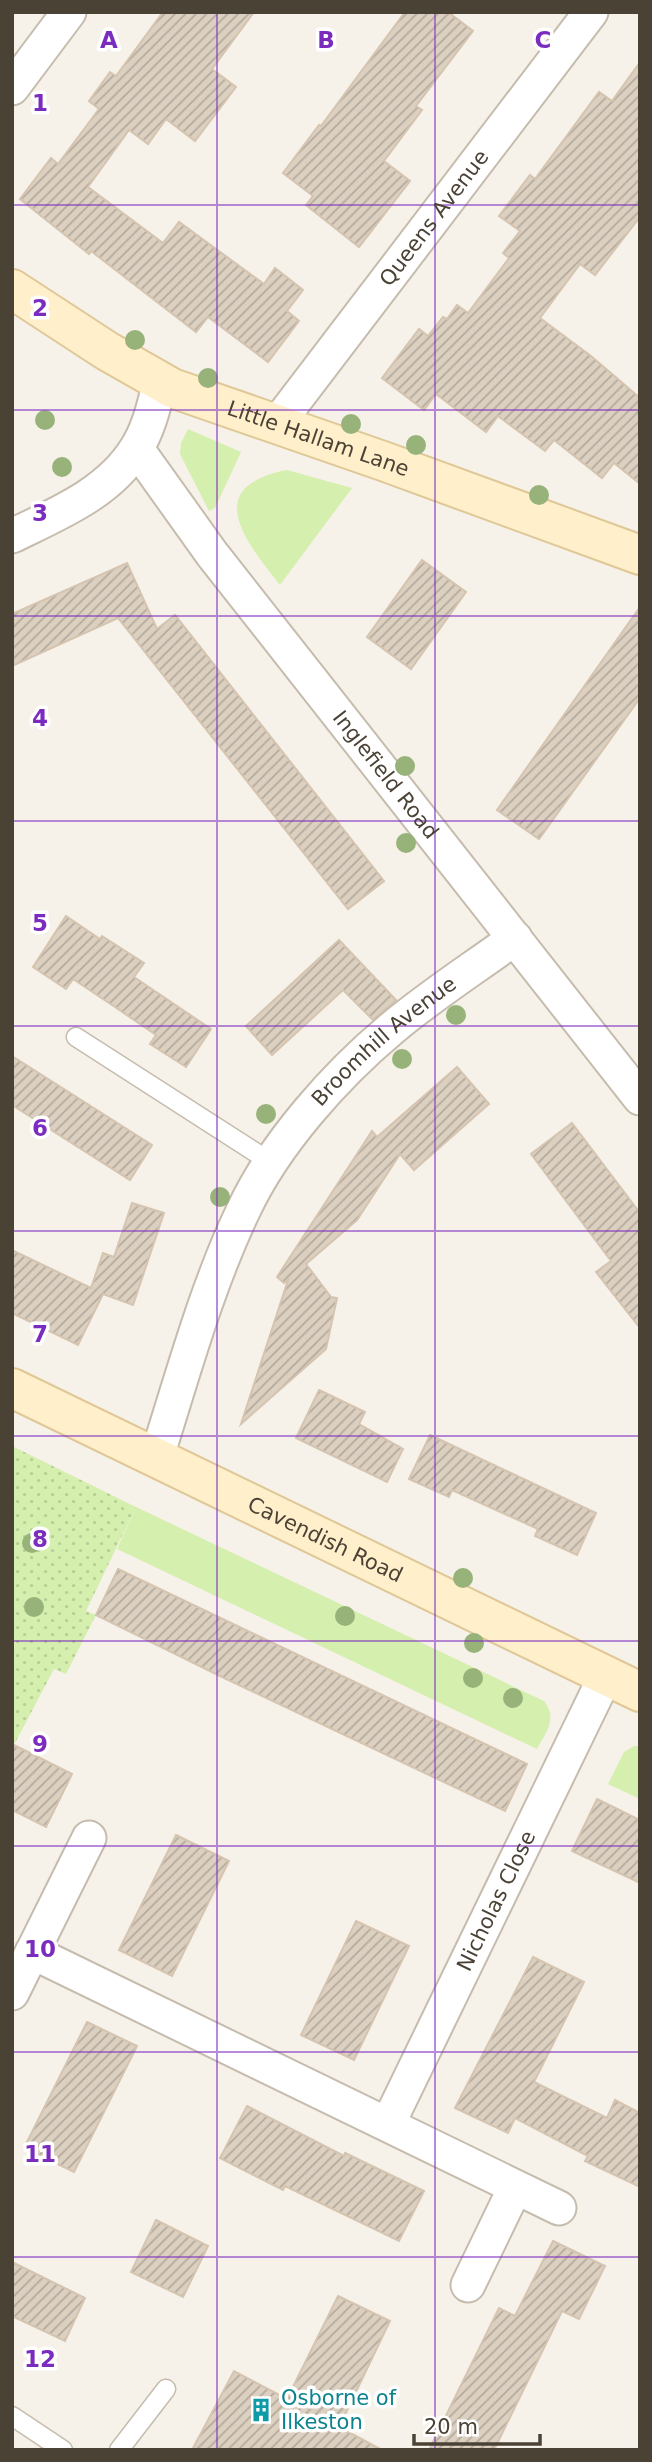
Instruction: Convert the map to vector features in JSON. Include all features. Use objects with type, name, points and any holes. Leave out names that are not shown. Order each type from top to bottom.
[{"type":"street","name":"Queens Avenue","points":[[277,424],[591,12]]},
{"type":"street","points":[[12,88],[67,13]]},
{"type":"street","name":"Little Hallam Lane","points":[[12,289],[160,382],[193,396],[640,555]]},
{"type":"street","points":[[12,536],[94,492],[127,463],[146,430],[160,382]]},
{"type":"street","name":"Inglefield Road","points":[[137,449],[212,554],[640,1098]]},
{"type":"street","name":"Broomhill Avenue","points":[[156,1459],[227,1249],[245,1206],[272,1163],[314,1107],[379,1040],[515,938]]},
{"type":"street","name":"Cavendish Road","points":[[12,1388],[640,1692]]},
{"type":"street","name":"Nicholas Close","points":[[388,2124],[606,1675]]},
{"type":"street","points":[[12,1993],[89,1838]]},
{"type":"street","points":[[32,1952],[559,2208]]},
{"type":"street","points":[[468,2285],[515,2188]]},
{"type":"lane","points":[[76,1037],[272,1163]]},
{"type":"lane","points":[[119,2450],[166,2389]]},
{"type":"lane","points":[[12,2416],[63,2450]]},
{"type":"green space","points":[[188,429],[241,452],[215,508],[209,511],[180,454],[181,443]]},
{"type":"green space","points":[[287,470],[352,488],[280,585],[244,534],[238,518],[238,503],[244,489],[260,478]]},
{"type":"green space","points":[[12,1446],[136,1507],[86,1611],[96,1615],[66,1674],[54,1669],[15,1743],[12,1742]]},
{"type":"green space","points":[[136,1507],[544,1701],[550,1720],[537,1749],[117,1549]]},
{"type":"green space","points":[[634,1746],[640,1746],[640,1799],[608,1784],[624,1752]]},
{"type":"building","points":[[163,12],[254,12],[212,69],[236,87],[195,141],[166,119],[148,144],[129,130],[88,187],[163,243],[179,222],[264,284],[275,268],[303,290],[287,311],[299,321],[268,362],[208,317],[196,332],[91,251],[89,254],[20,199],[51,158],[58,164],[99,109],[89,101],[110,72],[116,76]]},
{"type":"building","points":[[405,12],[448,12],[473,31],[416,106],[422,110],[384,161],[410,181],[359,247],[306,205],[313,196],[283,173]]},
{"type":"building","points":[[640,62],[640,217],[595,275],[580,264],[540,318],[591,356],[640,398],[640,484],[614,463],[602,478],[554,440],[545,451],[498,416],[486,432],[436,394],[424,410],[382,378],[419,329],[428,336],[443,317],[447,319],[457,305],[468,313],[509,258],[503,253],[520,231],[499,216],[530,175],[535,179],[599,92],[612,101]]},
{"type":"building","points":[[422,560],[466,592],[411,669],[367,637]]},
{"type":"building","points":[[127,563],[157,629],[175,615],[384,881],[348,909],[118,618],[12,666],[12,614]]},
{"type":"building","points":[[640,607],[640,698],[539,839],[497,810]]},
{"type":"building","points":[[66,916],[100,939],[102,936],[144,963],[134,977],[211,1029],[186,1067],[150,1044],[156,1035],[73,979],[66,989],[33,967]]},
{"type":"building","points":[[339,940],[396,1000],[373,1020],[343,990],[272,1055],[246,1026]]},
{"type":"building","points":[[12,1056],[152,1145],[130,1180],[12,1105]]},
{"type":"building","points":[[457,1067],[489,1104],[414,1170],[400,1154],[357,1220],[306,1264],[331,1297],[337,1298],[326,1349],[241,1424],[288,1280],[284,1283],[277,1277],[372,1131],[377,1137]]},
{"type":"building","points":[[572,1123],[640,1213],[640,1328],[596,1272],[611,1261],[531,1154]]},
{"type":"building","points":[[132,1203],[164,1213],[133,1305],[103,1294],[78,1345],[12,1313],[12,1250],[91,1288],[103,1253],[114,1257]]},
{"type":"building","points":[[319,1390],[365,1412],[359,1424],[403,1449],[387,1482],[296,1438]]},
{"type":"building","points":[[430,1435],[596,1513],[577,1555],[535,1536],[538,1529],[452,1490],[449,1497],[409,1479]]},
{"type":"building","points":[[118,1569],[527,1764],[505,1811],[96,1615]]},
{"type":"building","points":[[12,1744],[72,1774],[46,1827],[12,1810]]},
{"type":"building","points":[[597,1799],[640,1820],[640,1883],[572,1851]]},
{"type":"building","points":[[176,1835],[229,1861],[172,1976],[119,1950]]},
{"type":"building","points":[[356,1921],[409,1946],[354,2060],[301,2035]]},
{"type":"building","points":[[533,1957],[584,1982],[534,2082],[607,2118],[615,2100],[640,2113],[640,2187],[585,2161],[588,2156],[515,2118],[508,2133],[455,2108]]},
{"type":"building","points":[[87,2022],[137,2046],[74,2172],[24,2148]]},
{"type":"building","points":[[247,2106],[344,2156],[345,2153],[424,2191],[399,2241],[285,2186],[283,2190],[220,2158]]},
{"type":"building","points":[[156,2220],[208,2246],[183,2297],[131,2272]]},
{"type":"building","points":[[553,2241],[605,2266],[579,2319],[562,2311],[494,2450],[429,2450],[499,2308],[515,2316]]},
{"type":"building","points":[[12,2262],[85,2298],[65,2341],[12,2316]]},
{"type":"building","points":[[338,2296],[390,2321],[339,2427],[382,2450],[192,2450],[234,2371],[287,2399]]},
{"type":"place","name":"Osborne of Ilkeston","points":[[261,2410]]}]
